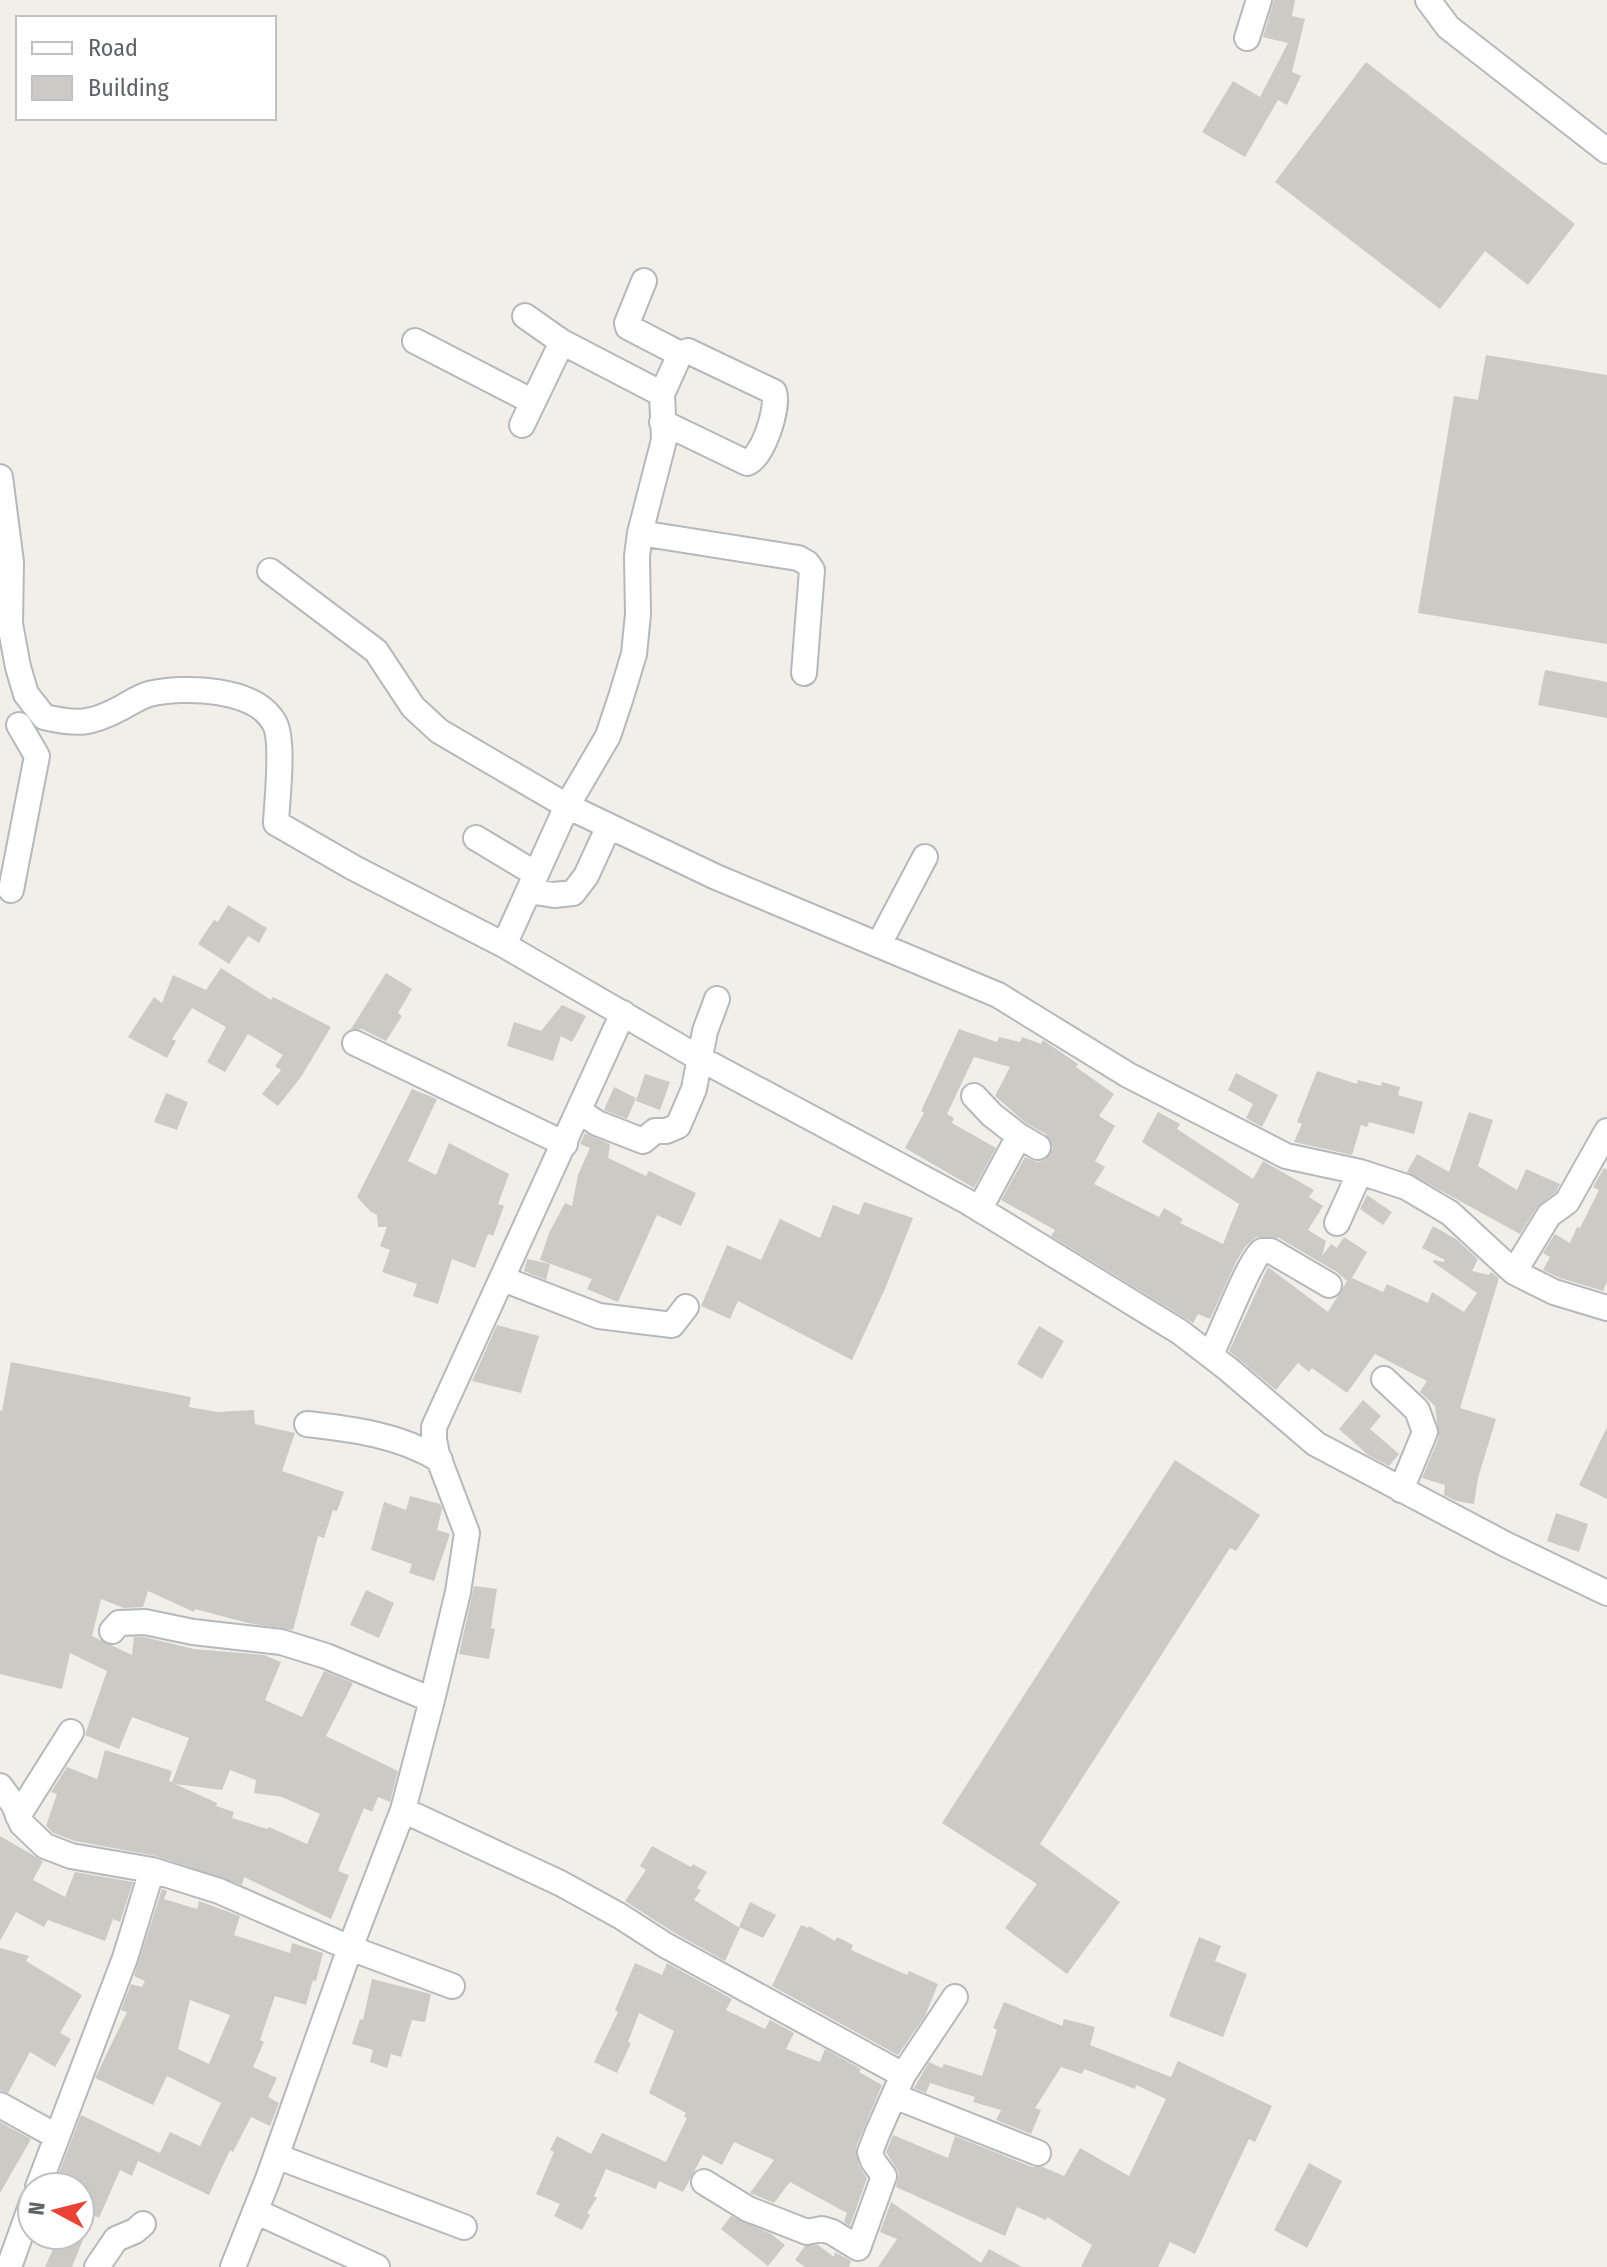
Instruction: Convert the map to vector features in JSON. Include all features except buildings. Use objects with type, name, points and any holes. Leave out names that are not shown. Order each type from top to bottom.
[{"type":"street","points":[[1247,38],[1259,0]]},
{"type":"street","points":[[1428,0],[1448,27],[1607,151]]},
{"type":"street","points":[[644,281],[628,327],[680,354]]},
{"type":"street","points":[[525,316],[562,342],[662,394]]},
{"type":"street","points":[[415,341],[533,402]]},
{"type":"street","points":[[522,425],[562,342]]},
{"type":"street","points":[[504,945],[567,806],[608,736],[634,654],[640,533],[661,460],[664,440],[662,422],[662,394],[680,354],[688,351],[774,392],[777,401],[759,452],[754,460],[747,463],[662,422]]},
{"type":"street","points":[[0,477],[11,562],[10,624],[26,694],[44,717]]},
{"type":"street","points":[[640,533],[798,558],[807,563],[812,570],[804,673]]},
{"type":"street","points":[[270,571],[376,651],[413,707],[439,731],[567,806],[716,877],[998,995],[1128,1075],[1286,1156],[1360,1172],[1406,1187],[1450,1213],[1514,1272],[1554,1292],[1607,1308]]},
{"type":"street","points":[[11,890],[37,756],[9,726],[44,717],[85,723],[146,695],[192,690],[231,694],[261,709],[275,725],[279,759],[276,823],[354,868],[504,945],[699,1058],[980,1208],[1211,1354],[1316,1444],[1505,1544],[1607,1593]]},
{"type":"street","points":[[476,838],[532,882],[554,895],[573,893],[586,876],[609,826]]},
{"type":"street","points":[[879,944],[925,857]]},
{"type":"street","points":[[579,1111],[597,1123],[643,1141],[655,1131],[678,1126],[694,1089],[705,1031],[717,999]]},
{"type":"street","points":[[233,2267],[403,1810],[458,1592],[467,1533],[440,1460],[434,1427],[623,1013]]},
{"type":"street","points":[[355,1043],[565,1144]]},
{"type":"street","points":[[974,1096],[992,1115],[1028,1141],[980,1208]]},
{"type":"street","points":[[1514,1272],[1549,1215],[1567,1202],[1607,1131]]},
{"type":"street","points":[[1337,1223],[1360,1172]]},
{"type":"street","points":[[1211,1354],[1253,1259],[1262,1251],[1271,1251],[1329,1285]]},
{"type":"street","points":[[503,1279],[599,1316],[644,1323],[672,1325],[686,1307]]},
{"type":"street","points":[[1384,1379],[1417,1410],[1425,1432],[1401,1490]]},
{"type":"street","points":[[307,1424],[386,1437],[440,1460]]},
{"type":"street","points":[[112,1631],[119,1623],[145,1622],[193,1632],[281,1642],[326,1656],[432,1700]]},
{"type":"street","points":[[18,1816],[71,1732]]},
{"type":"street","points":[[0,1786],[22,1824],[45,1846],[59,1852],[152,1870],[219,1891],[350,1948],[452,1986]]},
{"type":"street","points":[[403,1810],[560,1883],[703,1966],[898,2086],[1038,2153]]},
{"type":"street","points":[[44,2171],[120,1972],[152,1870]]},
{"type":"street","points":[[704,2182],[748,2209],[807,2232],[822,2229],[832,2232],[865,2258],[884,2176],[870,2152],[898,2086],[955,1997]]},
{"type":"street","points":[[0,2105],[56,2136]]},
{"type":"street","points":[[276,2156],[464,2227]]},
{"type":"street","points":[[255,2211],[377,2267]]},
{"type":"street","points":[[97,2267],[116,2239],[143,2224]]}]
